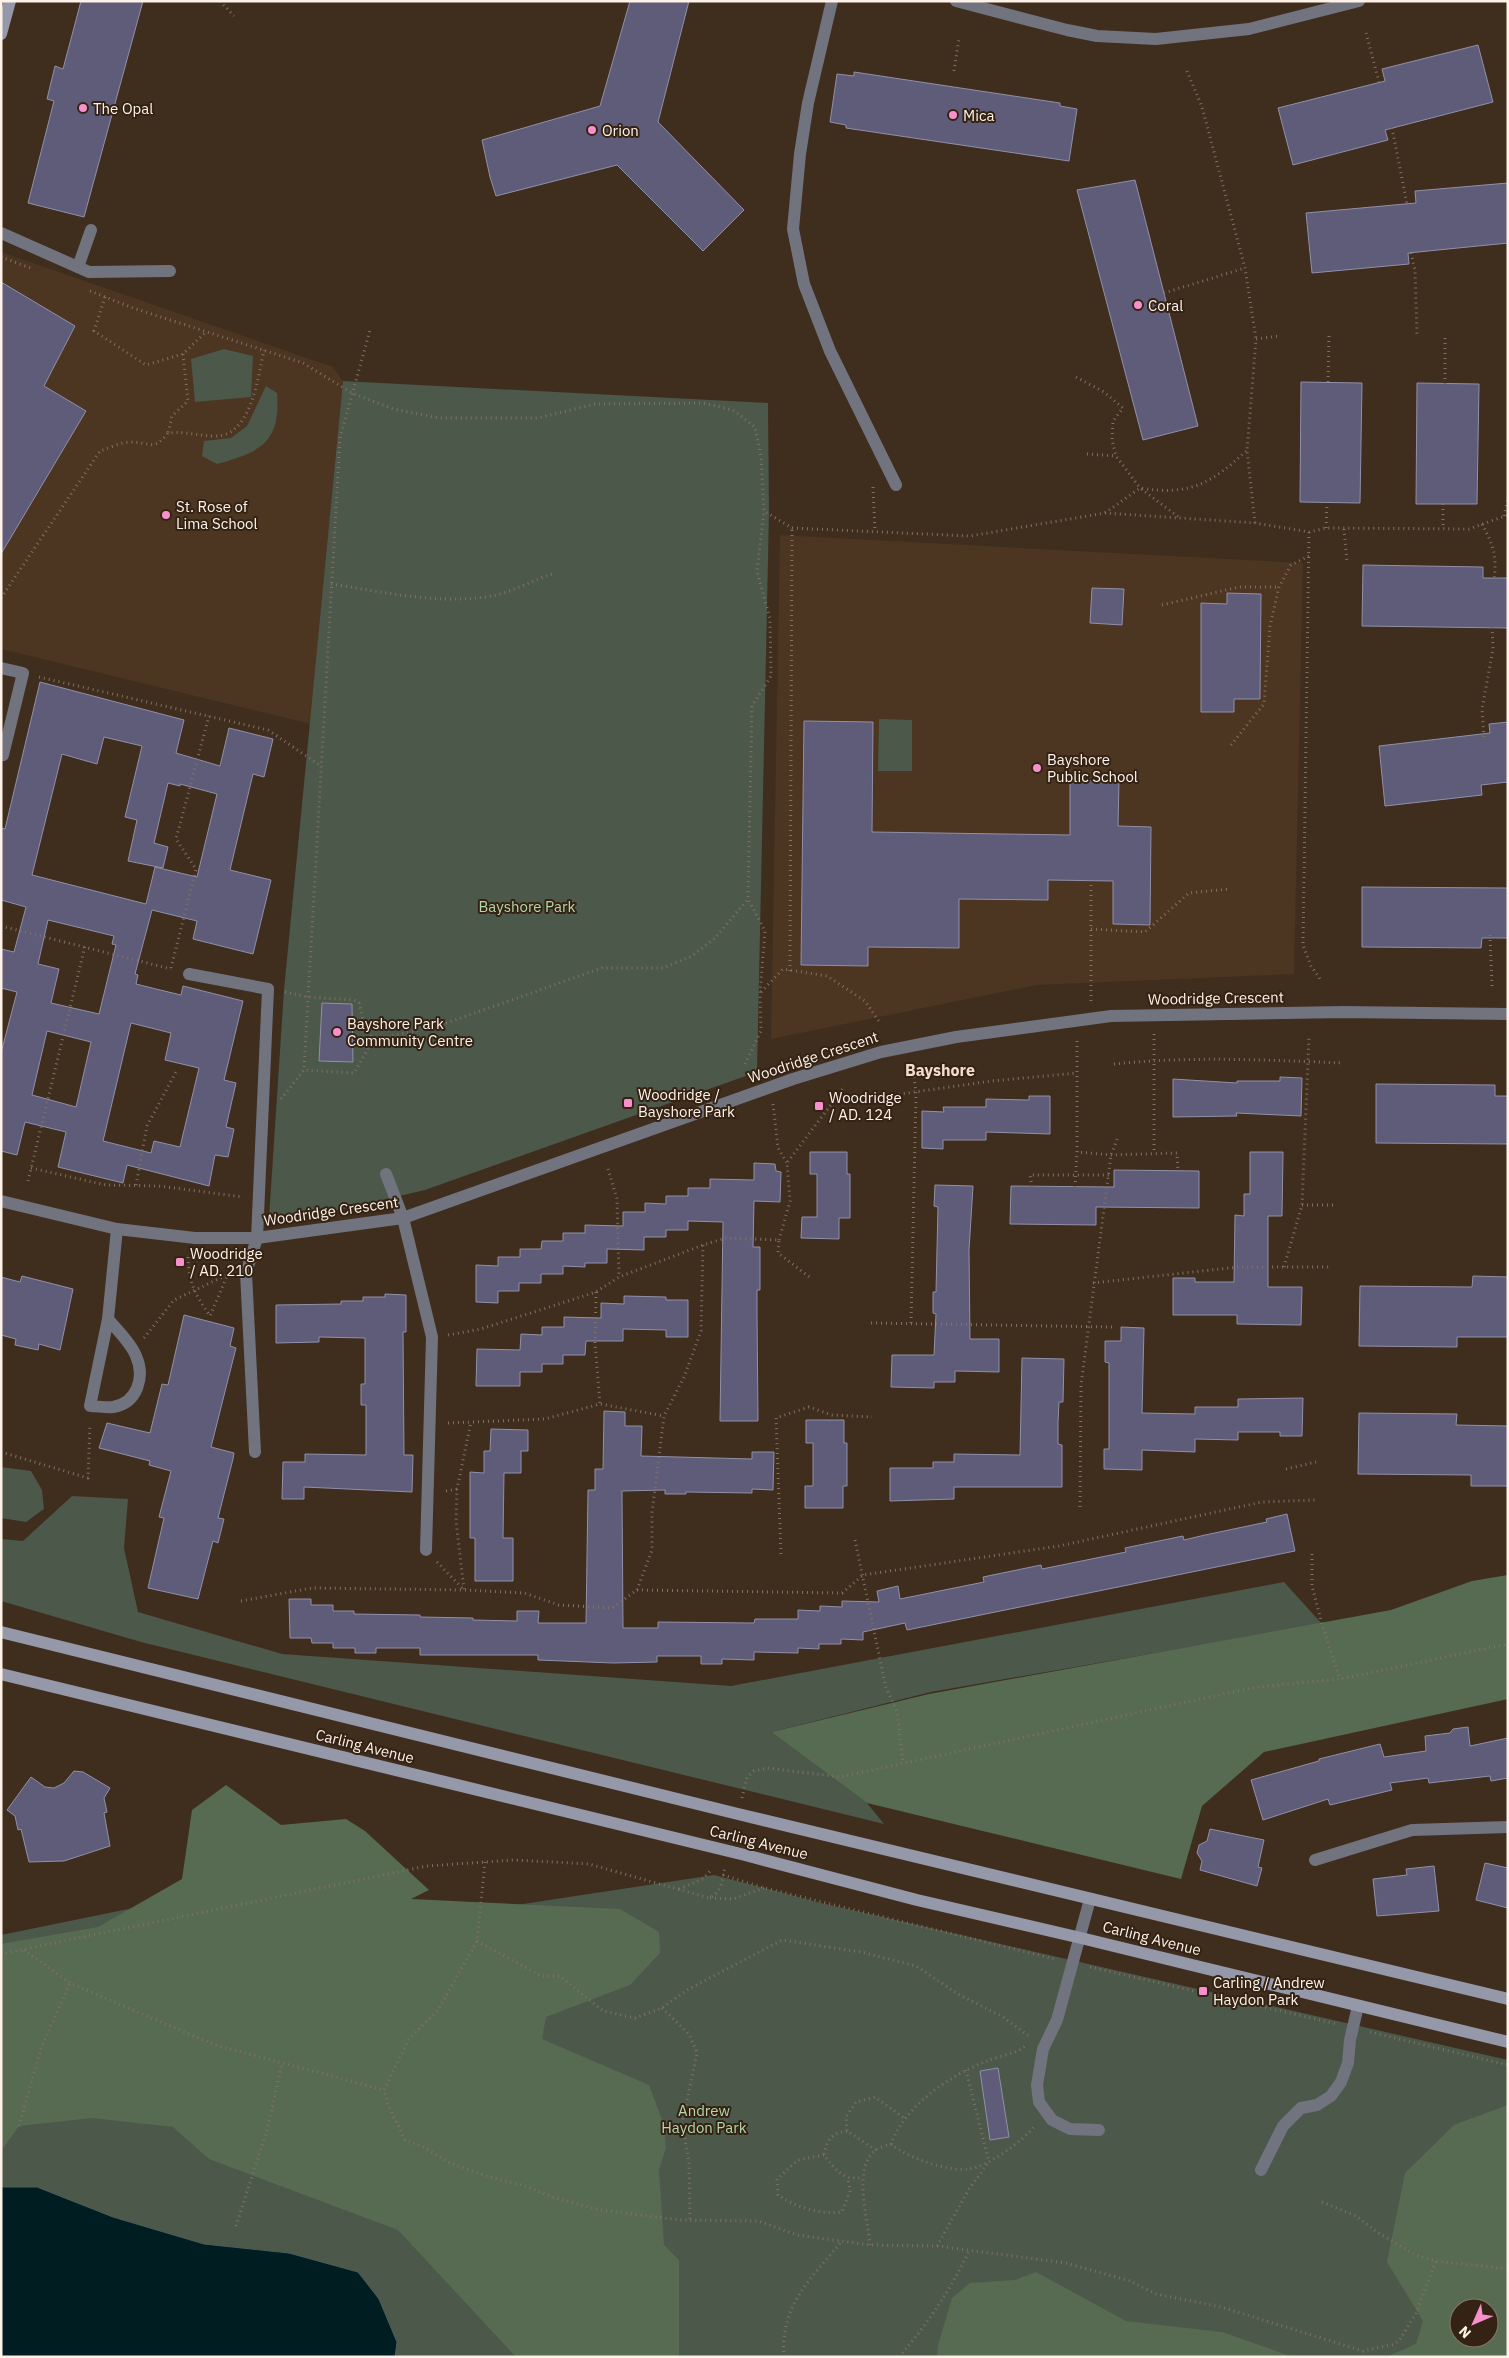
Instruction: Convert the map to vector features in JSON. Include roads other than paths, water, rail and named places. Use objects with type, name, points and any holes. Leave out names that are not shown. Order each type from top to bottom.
[{"type":"main road","points":[[1,34],[10,1]]},
{"type":"main road","name":"Carling Avenue","points":[[1,1632],[1090,1899],[1508,1999]]},
{"type":"main road","name":"Carling Avenue","points":[[1,1674],[745,1855],[917,1900],[1508,2042]]},
{"type":"street","points":[[832,1],[807,112],[799,161],[793,229],[804,284],[830,351],[896,485]]},
{"type":"street","points":[[956,1],[1097,36],[1156,39],[1250,29],[1359,1]]},
{"type":"street","points":[[78,267],[91,230]]},
{"type":"street","points":[[1,234],[89,272],[170,271]]},
{"type":"street","points":[[1,668],[23,673],[3,755]]},
{"type":"street","points":[[189,974],[268,989],[257,1238],[246,1273],[255,1452]]},
{"type":"street","name":"Woodridge Crescent","points":[[1,1201],[117,1229],[195,1238],[257,1238],[403,1218],[770,1087],[881,1052],[1004,1029],[1111,1016],[1343,1012],[1508,1014]]},
{"type":"street","points":[[386,1174],[403,1218],[432,1337],[426,1550]]},
{"type":"street","points":[[108,1319],[136,1354],[142,1372],[135,1393],[126,1403],[112,1408],[90,1406],[108,1319],[117,1229]]},
{"type":"street","points":[[1315,1860],[1412,1830],[1508,1828]]},
{"type":"street","points":[[1090,1899],[1081,1938],[1057,2020],[1043,2050],[1037,2085],[1039,2102],[1052,2120],[1070,2129],[1099,2130]]},
{"type":"street","points":[[1261,2170],[1283,2126],[1301,2108],[1317,2105],[1331,2096],[1341,2082],[1348,2063],[1358,2006]]},
{"type":"water","points":[[1,2187],[37,2187],[113,2217],[204,2244],[289,2253],[358,2272],[379,2299],[397,2342],[395,2357],[1,2357]]},
{"type":"place","name":"The Opal","points":[[83,108]]},
{"type":"place","name":"Mica","points":[[953,115]]},
{"type":"place","name":"Orion","points":[[592,130]]},
{"type":"place","name":"Coral","points":[[1138,305]]},
{"type":"place","name":"St. Rose of Lima School","points":[[166,515]]},
{"type":"place","name":"Bayshore Public School","points":[[1037,768]]},
{"type":"place","name":"Bayshore Park Community Centre","points":[[337,1032]]},
{"type":"place","name":"Woodridge / Bayshore Park","points":[[628,1103]]},
{"type":"place","name":"Woodridge / AD. 124","points":[[819,1106]]},
{"type":"place","name":"Woodridge / AD. 210","points":[[180,1262]]},
{"type":"place","name":"Carling / Andrew Haydon Park","points":[[1203,1991]]},
{"type":"district","name":"Bayshore","points":[[940,1070]]},
{"type":"park label","name":"Bayshore Park","points":[[527,906]]},
{"type":"park label","name":"Andrew Haydon Park","points":[[704,2118]]}]
